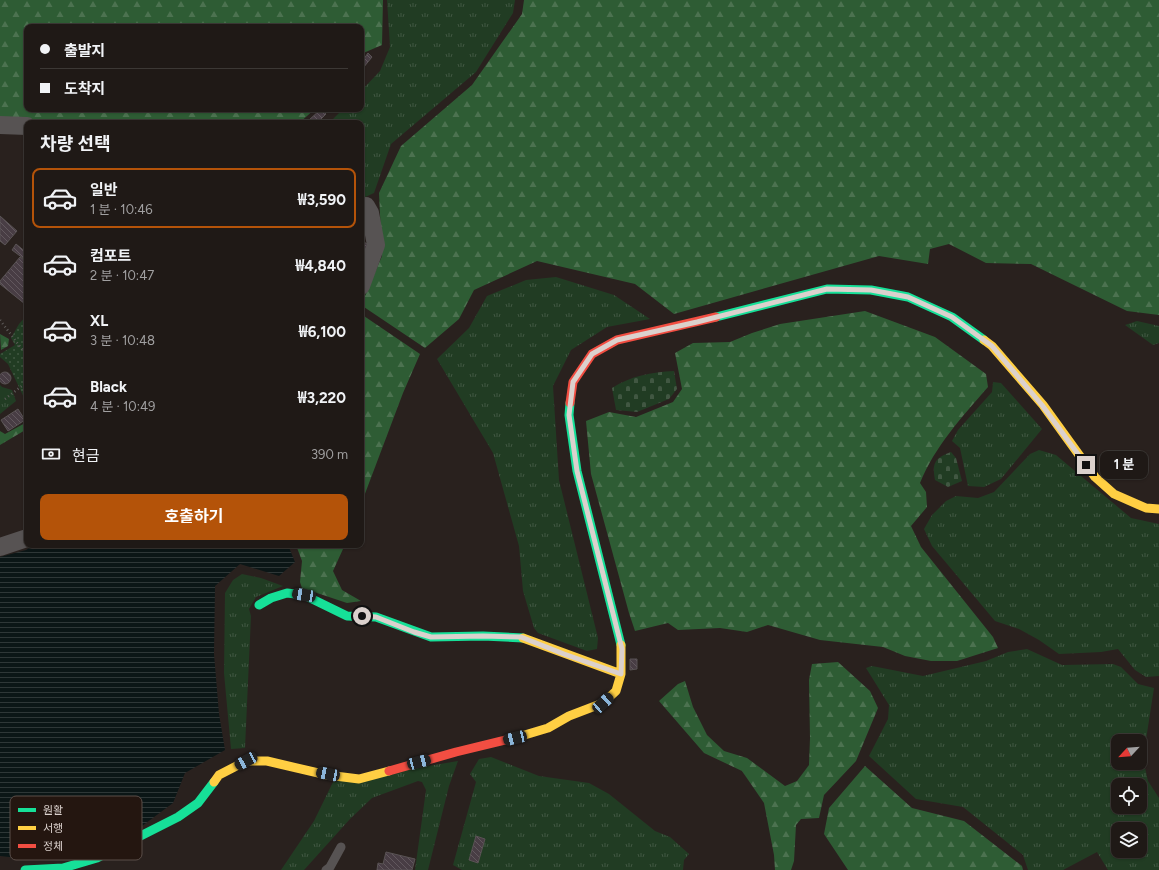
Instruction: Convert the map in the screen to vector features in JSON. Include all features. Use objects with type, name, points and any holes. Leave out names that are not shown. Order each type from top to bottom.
[{"type":"street","points":[[0,126],[24,126]]},
{"type":"street","points":[[364,278],[376,245],[370,213],[366,206]]},
{"type":"street","points":[[142,836],[178,817],[198,803],[219,775],[246,761],[267,761],[359,779],[548,728],[569,716],[603,703],[616,691],[621,674],[622,649],[577,471],[569,415],[573,382],[592,354],[617,340],[697,322],[827,289],[871,290],[908,297],[952,317],[992,346],[1042,405],[1095,477],[1114,494],[1146,508],[1159,509]]},
{"type":"street","points":[[0,547],[24,539]]},
{"type":"street","points":[[258,604],[287,593],[304,595],[347,616],[376,617],[431,637],[521,637],[621,674]]},
{"type":"street","points":[[24,870],[76,867],[92,860]]},
{"type":"lane","points":[[326,870],[330,867],[341,847]]},
{"type":"path","points":[[0,320],[24,352]]},
{"type":"path","points":[[5,399],[24,384]]},
{"type":"green space","points":[[0,0],[383,0],[382,45],[364,53],[364,24],[24,24],[24,112],[312,112],[302,120],[24,121],[0,117]]},
{"type":"green space","points":[[387,0],[515,0],[513,13],[476,72],[391,144],[374,193],[364,198],[364,120],[332,120],[340,112],[364,112],[364,88],[380,71],[390,47]]},
{"type":"green space","points":[[524,0],[1159,0],[1159,315],[1127,311],[1031,264],[986,263],[949,244],[930,249],[928,264],[879,256],[674,314],[635,284],[537,261],[474,290],[459,319],[425,348],[364,307],[364,298],[382,256],[379,193],[401,146],[472,85],[522,14]]},
{"type":"green space","points":[[556,277],[614,295],[650,319],[607,327],[571,350],[553,386],[559,480],[598,638],[597,649],[587,651],[538,633],[534,628],[523,591],[519,546],[493,453],[437,359],[469,328],[487,296],[526,280]]},
{"type":"green space","points":[[865,311],[935,337],[986,374],[988,387],[950,432],[926,469],[920,483],[926,492],[927,507],[911,526],[921,547],[993,637],[998,648],[957,661],[931,661],[905,656],[883,647],[820,640],[768,625],[747,632],[720,628],[678,630],[668,623],[635,631],[591,474],[586,421],[609,412],[636,417],[673,402],[682,389],[675,353],[693,343],[730,342],[780,324]]},
{"type":"green space","points":[[364,316],[420,354],[403,393],[364,496]]},
{"type":"green space","points":[[24,318],[24,398],[8,364],[0,357],[0,354],[15,345],[11,338]]},
{"type":"green space","points":[[1137,321],[1159,326],[1159,343],[1153,345],[1125,325]]},
{"type":"green space","points":[[0,334],[9,339],[8,346],[1,350]]},
{"type":"green space","points":[[674,371],[677,389],[669,399],[637,412],[616,410],[612,388],[626,380],[642,375]]},
{"type":"green space","points":[[993,382],[1001,383],[1042,429],[1001,479],[984,487],[968,486],[960,448],[952,441],[958,430],[992,392]]},
{"type":"green space","points":[[0,385],[12,390],[16,401],[0,414]]},
{"type":"green space","points":[[24,424],[24,431],[0,445],[0,431],[5,434]]},
{"type":"green space","points":[[1039,450],[1056,455],[1131,518],[1159,524],[1159,676],[1146,677],[1135,670],[1118,649],[1101,652],[1059,654],[1039,640],[1019,629],[995,621],[932,546],[924,529],[932,515],[946,501],[956,496],[978,498],[994,492],[1030,454]]},
{"type":"green space","points":[[951,452],[956,458],[962,481],[948,487],[935,480],[934,466],[938,459]]},
{"type":"green space","points":[[297,548],[344,548],[333,571],[342,590],[361,601],[347,603],[302,588],[300,582],[302,561]]},
{"type":"green space","points":[[242,574],[261,578],[283,586],[256,597],[249,609],[251,616],[245,748],[231,749],[224,673],[225,593],[233,580]]},
{"type":"green space","points":[[1027,649],[1062,665],[1113,664],[1121,667],[1138,684],[1154,688],[1147,734],[1111,734],[1111,770],[1146,770],[1148,781],[1159,798],[1159,870],[1108,870],[1097,852],[1063,870],[1028,870],[1023,855],[963,807],[916,799],[869,756],[888,719],[889,705],[866,668],[872,666],[923,676],[986,661],[1008,652]]},
{"type":"green space","points":[[838,662],[870,691],[878,708],[856,761],[824,795],[819,818],[801,819],[796,825],[794,861],[791,870],[775,870],[774,855],[764,803],[742,771],[704,753],[659,701],[678,684],[685,681],[693,707],[707,735],[724,751],[747,758],[785,786],[797,781],[809,765],[809,680],[812,664]]},
{"type":"green space","points":[[491,757],[539,776],[589,783],[609,794],[655,831],[670,837],[689,854],[684,860],[683,870],[462,870],[453,865],[476,782],[470,774],[479,759]]},
{"type":"green space","points":[[458,761],[449,786],[428,870],[415,870],[426,790],[422,782],[418,781],[372,798],[350,819],[304,870],[281,870],[314,821],[333,782]]},
{"type":"green space","points":[[865,766],[912,808],[964,821],[1022,866],[1023,870],[848,870],[824,834],[829,808]]},
{"type":"shaded area","points":[[29,548],[289,548],[295,562],[279,576],[240,564],[215,586],[214,654],[219,714],[225,750],[185,773],[173,803],[142,826],[142,796],[10,796],[10,857],[0,856],[0,557]]},
{"type":"building","points":[[368,53],[372,57],[364,67],[364,59]]},
{"type":"building","points":[[318,112],[324,112],[326,114],[320,120],[309,120]]},
{"type":"building","points":[[0,216],[17,231],[5,245],[0,241]]},
{"type":"building","points":[[364,242],[370,246],[364,259]]},
{"type":"building","points":[[16,244],[24,251],[24,259],[12,250]]},
{"type":"building","points":[[20,257],[24,260],[24,303],[0,284],[0,281]]},
{"type":"building","points":[[5,372],[9,374],[11,378],[9,382],[5,384],[1,382],[-1,378],[1,374]]},
{"type":"building","points":[[18,409],[24,418],[24,421],[8,431],[1,420]]},
{"type":"building","points":[[630,659],[637,659],[637,669],[630,670]]},
{"type":"building","points":[[476,836],[485,839],[478,863],[469,860]]},
{"type":"building","points":[[386,852],[415,859],[412,870],[377,870],[378,863],[383,864]]},
{"type":"traffic: fast","points":[[716,317],[827,289],[871,290],[908,297],[952,317],[984,340]]},
{"type":"traffic: fast","points":[[570,403],[569,415],[577,471],[621,645]]},
{"type":"traffic: fast","points":[[259,605],[271,598],[287,593],[304,595],[347,616],[376,617],[431,637],[483,636],[523,638]]},
{"type":"traffic: fast","points":[[142,835],[178,817],[198,803],[214,782]]},
{"type":"traffic: fast","points":[[25,870],[63,868],[90,860]]},
{"type":"traffic: slow","points":[[984,340],[992,346],[1043,405],[1095,477],[1114,494],[1146,508],[1159,509]]},
{"type":"traffic: slow","points":[[523,638],[621,674]]},
{"type":"traffic: slow","points":[[518,737],[548,728],[569,716],[603,703],[616,691],[621,674],[621,645]]},
{"type":"traffic: slow","points":[[214,782],[219,775],[246,761],[267,761],[327,775],[359,779],[389,771]]},
{"type":"traffic: jam","points":[[570,403],[573,382],[592,354],[617,340],[716,317]]},
{"type":"traffic: jam","points":[[389,771],[456,752],[518,737]]},
{"type":"route","points":[[362,616],[376,617],[431,637],[521,637],[621,674],[622,649],[577,471],[569,415],[573,382],[592,354],[617,340],[697,322],[827,289],[871,290],[908,297],[952,317],[992,346],[1042,405],[1086,465]]}]
